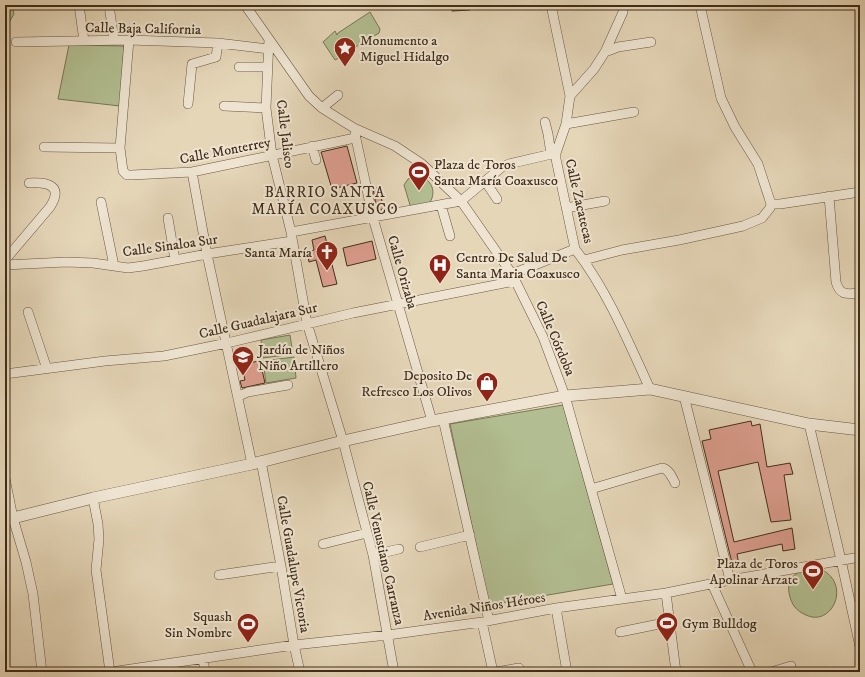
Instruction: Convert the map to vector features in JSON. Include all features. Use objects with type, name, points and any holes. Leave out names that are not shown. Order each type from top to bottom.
[{"type":"street","points":[[79,5],[84,41]]},
{"type":"street","points":[[109,5],[114,40]]},
{"type":"street","points":[[245,5],[309,96],[322,108],[354,128]]},
{"type":"street","name":"Calle Zacatecas","points":[[551,5],[570,96],[566,124],[553,154],[557,166],[574,249],[584,260],[615,314],[650,389]]},
{"type":"street","points":[[584,260],[622,250],[700,236],[743,226],[762,218],[766,214],[771,204],[758,164],[731,121],[721,98],[700,5]]},
{"type":"street","points":[[570,96],[594,69],[605,52],[623,12]]},
{"type":"street","name":"Calle Jalisco","points":[[269,39],[266,108],[272,155],[291,237],[307,323],[343,441]]},
{"type":"street","points":[[44,147],[120,148],[129,40]]},
{"type":"street","name":"Calle Baja California","points":[[16,42],[129,40],[218,43],[269,49]]},
{"type":"street","points":[[605,52],[618,47],[651,42]]},
{"type":"street","points":[[188,104],[192,64],[216,57],[218,43]]},
{"type":"street","points":[[239,67],[268,67]]},
{"type":"street","points":[[322,108],[338,94]]},
{"type":"street","points":[[224,106],[266,108]]},
{"type":"street","points":[[566,124],[634,112]]},
{"type":"street","points":[[461,201],[499,170],[509,164],[553,154],[545,122]]},
{"type":"street","name":"Calle Orizaba","points":[[354,128],[373,218],[398,305],[438,420],[470,535],[493,672]]},
{"type":"street","name":"Calle Córdoba","points":[[354,128],[395,146],[422,164],[461,201],[514,277],[542,337],[565,396],[622,599]]},
{"type":"street","name":"Calle Monterrey","points":[[120,148],[122,171],[127,175],[132,175],[192,172],[356,138]]},
{"type":"street","points":[[312,146],[316,160]]},
{"type":"street","name":"Calle Guadalupe Victoria","points":[[192,172],[207,254],[238,396],[281,566],[300,672]]},
{"type":"street","points":[[485,181],[497,199]]},
{"type":"street","points":[[5,260],[55,200],[54,190],[49,184],[41,182],[29,183]]},
{"type":"street","points":[[771,204],[780,204],[860,192]]},
{"type":"street","points":[[829,196],[836,282],[838,290],[841,292],[860,293]]},
{"type":"street","name":"Calle Sinaloa Sur","points":[[5,266],[66,262],[93,263],[128,268],[143,266],[291,237],[347,221],[373,218],[461,201]]},
{"type":"street","points":[[566,208],[605,201]]},
{"type":"street","points":[[101,202],[114,266]]},
{"type":"street","points":[[441,206],[450,236]]},
{"type":"street","points":[[168,218],[175,260]]},
{"type":"street","name":"Calle Guadalajara Sur","points":[[5,374],[105,361],[164,356],[227,343],[307,323],[398,305],[514,277],[574,249]]},
{"type":"street","points":[[28,312],[47,369]]},
{"type":"street","points":[[238,396],[248,392],[288,385]]},
{"type":"street","points":[[9,519],[93,498],[256,463],[343,441],[438,420],[565,396],[650,389],[809,424],[860,430]]},
{"type":"street","points":[[684,396],[730,580]]},
{"type":"street","points":[[809,424],[860,647]]},
{"type":"street","name":"Calle Venustiano Carranza","points":[[343,441],[373,555],[394,672]]},
{"type":"street","points":[[591,489],[662,468],[669,472],[675,483]]},
{"type":"street","points":[[5,478],[9,519],[26,562],[33,594],[42,672]]},
{"type":"street","points":[[93,498],[99,539],[96,570],[111,672]]},
{"type":"street","points":[[323,544],[367,533]]},
{"type":"street","points":[[420,547],[470,535]]},
{"type":"street","points":[[373,555],[399,549]]},
{"type":"street","name":"Avenida Niños Héroes","points":[[111,672],[294,645],[388,635],[485,622],[556,608],[666,593],[860,557]]},
{"type":"street","points":[[219,575],[281,566]]},
{"type":"street","points":[[712,584],[752,672]]},
{"type":"street","points":[[666,593],[676,672]]},
{"type":"street","points":[[556,608],[567,672]]},
{"type":"street","points":[[620,632],[669,622]]},
{"type":"street","points":[[202,658],[205,672]]},
{"type":"street","points":[[771,672],[791,666]]},
{"type":"street","points":[[496,672],[519,668]]},
{"type":"green space","points":[[5,5],[12,5],[14,14],[5,29]]},
{"type":"green space","points":[[370,12],[380,29],[379,33],[347,51],[347,54],[335,60],[323,42],[335,31],[337,35]]},
{"type":"green space","points":[[69,45],[124,46],[120,106],[58,99]]},
{"type":"green space","name":"Plaza de Toros Santa María Coaxusco","points":[[417,176],[422,177],[430,183],[432,187],[433,196],[428,205],[410,205],[404,185],[408,179]]},
{"type":"green space","points":[[290,335],[293,354],[263,358],[261,340]]},
{"type":"green space","points":[[294,357],[296,378],[266,383],[263,361]]},
{"type":"green space","points":[[563,405],[613,584],[489,605],[450,424]]},
{"type":"green space","name":"Plaza de Toros Apolinar Arzate","points":[[818,568],[829,574],[835,583],[837,592],[831,609],[824,615],[816,617],[806,615],[795,607],[790,597],[789,587],[795,574]]},
{"type":"building","points":[[451,5],[470,5],[470,10],[452,11]]},
{"type":"building","points":[[347,146],[357,183],[332,189],[321,152]]},
{"type":"building","points":[[379,187],[383,206],[395,203],[396,207],[377,210],[373,189]]},
{"type":"building","name":"Santa María","points":[[325,236],[328,247],[335,245],[337,255],[330,257],[337,284],[323,287],[316,260],[309,262],[307,252],[314,250],[312,240]]},
{"type":"building","points":[[372,241],[376,259],[347,266],[343,248]]},
{"type":"building","points":[[260,361],[265,383],[242,388],[240,381],[245,380],[241,364]]},
{"type":"building","points":[[751,421],[752,426],[760,424],[767,467],[790,463],[793,474],[784,475],[791,520],[771,522],[758,462],[718,471],[734,542],[792,528],[795,549],[783,551],[782,544],[737,554],[739,565],[733,567],[702,441],[711,439],[709,430]]},
{"type":"place","name":"Monumento a Miguel Hidalgo","points":[[345,68]]},
{"type":"place","name":"Plaza de Toros Santa María Coaxusco","points":[[419,192]]},
{"type":"place","name":"Santa María","points":[[327,272]]},
{"type":"place","name":"Centro De Salud De Santa Maria Coaxusco","points":[[440,284]]},
{"type":"place","name":"Jardín de Niños Niño Artillero","points":[[243,376]]},
{"type":"place","name":"Deposito De Refresco Los Olivos","points":[[487,402]]},
{"type":"place","name":"Plaza de Toros Apolinar Arzate","points":[[813,590]]},
{"type":"place","name":"Gym Bulldog","points":[[667,642]]},
{"type":"place","name":"Squash Sin Nombre","points":[[248,644]]},
{"type":"district","name":"BARRIO SANTA MARÍA COAXUSCO","points":[[325,200]]}]
